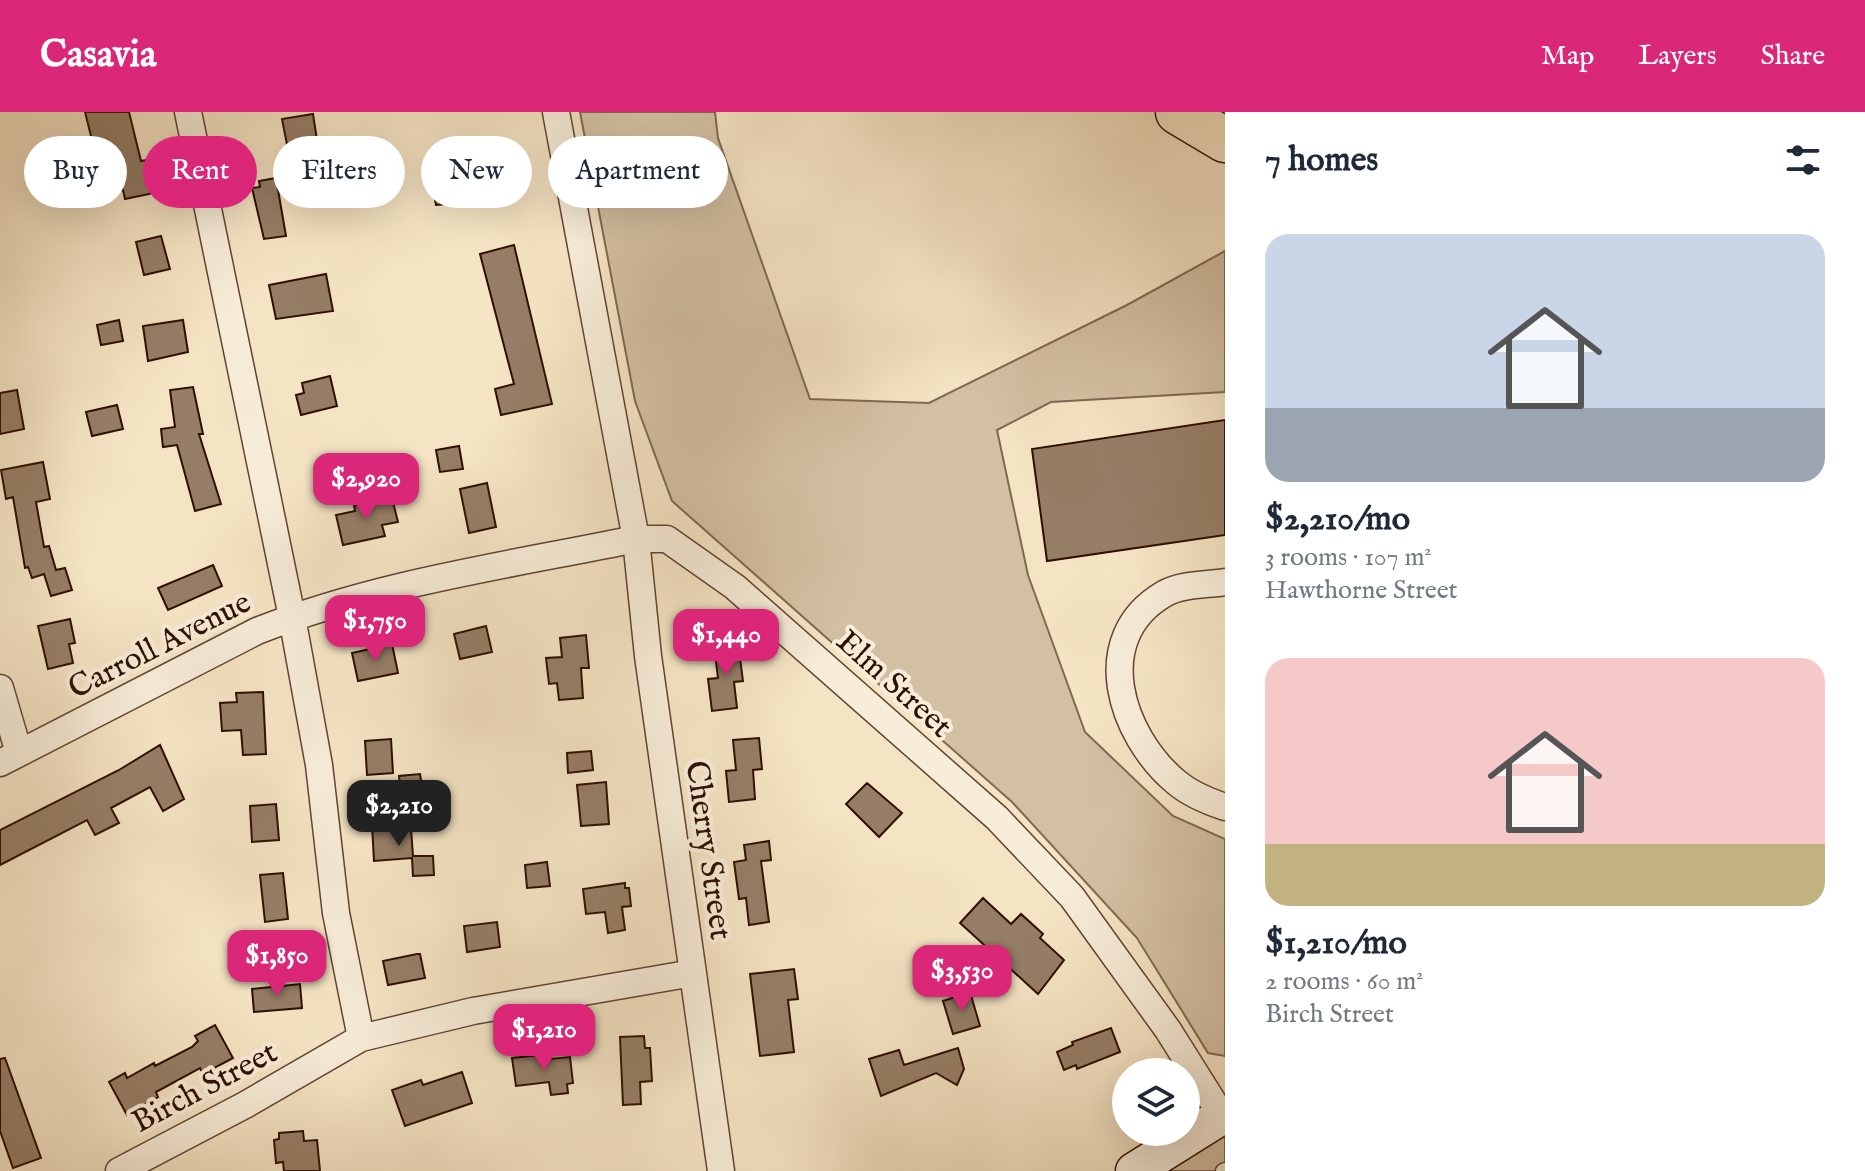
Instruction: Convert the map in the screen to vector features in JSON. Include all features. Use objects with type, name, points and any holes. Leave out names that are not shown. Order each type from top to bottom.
[{"type":"highway","points":[[1178,112],[1225,140]]},
{"type":"main road","points":[[1134,1171],[1224,1117]]},
{"type":"street","points":[[188,112],[292,617],[319,765],[336,913],[361,1038]]},
{"type":"street","points":[[556,112],[636,539]]},
{"type":"street","name":"Carroll Avenue","points":[[10,758],[257,631],[292,617],[347,599],[636,539]]},
{"type":"street","name":"Cherry Street","points":[[636,539],[648,656],[721,1171]]},
{"type":"street","name":"Elm Street","points":[[636,539],[667,539],[713,571],[997,818],[1072,897],[1168,1030],[1224,1117]]},
{"type":"street","points":[[1225,582],[1166,593],[1136,617],[1122,643],[1119,674],[1123,703],[1134,733],[1153,759],[1176,783],[1199,798],[1225,807]]},
{"type":"street","points":[[0,688],[10,758]]},
{"type":"street","name":"Birch Street","points":[[119,1171],[245,1105],[361,1038],[473,1011],[693,973]]},
{"type":"shaded area","points":[[580,112],[715,112],[718,136],[585,136]]},
{"type":"shaded area","points":[[728,166],[810,399],[929,403],[1127,305],[1225,251],[1225,392],[1051,402],[997,430],[1028,575],[1085,732],[1173,816],[1225,839],[1225,1056],[1208,1053],[1137,938],[1012,802],[672,501],[635,401],[598,208],[728,208]]},
{"type":"shaded area","points":[[1225,1125],[1225,1171],[1153,1171],[1192,1146],[1200,1146],[1200,1141]]},
{"type":"building","points":[[85,112],[129,112],[143,161],[143,195],[127,199],[127,136],[91,136]]},
{"type":"building","points":[[313,114],[316,136],[285,136],[282,119]]},
{"type":"building","points":[[273,179],[273,208],[281,208],[286,236],[264,239],[257,208],[259,181]]},
{"type":"building","points":[[161,236],[170,269],[144,275],[136,242]]},
{"type":"building","points":[[514,245],[552,404],[501,415],[495,389],[514,384],[480,254]]},
{"type":"building","points":[[326,274],[333,311],[276,319],[269,285]]},
{"type":"building","points":[[119,320],[123,341],[101,345],[97,325]]},
{"type":"building","points":[[183,320],[188,352],[148,361],[143,326]]},
{"type":"building","points":[[330,376],[337,406],[301,415],[296,395],[304,393],[302,383]]},
{"type":"building","points":[[193,387],[203,434],[199,434],[221,504],[195,511],[177,445],[163,447],[161,429],[175,427],[170,390]]},
{"type":"building","points":[[17,390],[24,429],[0,434],[0,393]]},
{"type":"building","points":[[117,405],[123,429],[92,436],[86,412]]},
{"type":"building","points":[[1225,420],[1225,535],[1047,561],[1032,449]]},
{"type":"building","points":[[459,446],[463,469],[440,472],[436,450]]},
{"type":"building","points":[[43,462],[50,499],[36,502],[44,547],[49,546],[56,570],[65,568],[72,590],[51,596],[44,574],[32,578],[28,567],[25,568],[13,497],[6,499],[1,470]]},
{"type":"building","points":[[487,483],[496,527],[469,533],[460,489]]},
{"type":"building","points":[[392,498],[398,522],[382,525],[385,536],[343,545],[336,515],[355,511],[354,506]]},
{"type":"building","points":[[213,565],[222,586],[168,610],[158,588]]},
{"type":"building","points":[[70,619],[75,643],[69,644],[73,663],[48,669],[38,626]]},
{"type":"building","points":[[486,626],[492,652],[460,659],[454,634]]},
{"type":"building","points":[[586,635],[589,668],[581,668],[583,698],[559,700],[557,683],[549,684],[546,658],[562,657],[560,638]]},
{"type":"building","points":[[738,643],[743,681],[734,682],[737,708],[712,711],[708,679],[718,678],[714,645]]},
{"type":"building","points":[[392,644],[398,673],[358,681],[352,653]]},
{"type":"building","points":[[263,692],[266,754],[243,755],[241,730],[222,731],[220,703],[237,702],[236,693]]},
{"type":"building","points":[[759,738],[762,769],[753,770],[755,799],[729,802],[726,771],[736,770],[733,740]]},
{"type":"building","points":[[391,739],[393,773],[367,775],[365,741]]},
{"type":"building","points":[[160,745],[184,799],[163,811],[150,787],[111,808],[119,823],[95,835],[87,820],[0,865],[0,830],[119,770]]},
{"type":"building","points":[[591,751],[593,770],[568,773],[567,753]]},
{"type":"building","points":[[420,774],[423,792],[401,795],[399,776]]},
{"type":"building","points":[[606,782],[609,824],[581,826],[577,785]]},
{"type":"building","points":[[867,783],[902,813],[879,837],[846,804]]},
{"type":"building","points":[[276,804],[279,840],[252,842],[250,806]]},
{"type":"building","points":[[397,823],[398,831],[411,829],[413,856],[433,856],[434,875],[413,876],[412,858],[374,861],[372,825]]},
{"type":"building","points":[[769,841],[771,860],[761,861],[769,922],[749,925],[746,898],[739,899],[734,862],[746,860],[744,845]]},
{"type":"building","points":[[547,862],[550,886],[527,888],[525,865]]},
{"type":"building","points":[[283,873],[288,919],[265,922],[260,875]]},
{"type":"building","points":[[625,883],[625,888],[629,888],[631,906],[622,907],[625,930],[608,933],[605,912],[586,914],[583,889]]},
{"type":"building","points":[[983,898],[1011,924],[1021,914],[1043,934],[1040,938],[1064,960],[1038,994],[960,923]]},
{"type":"building","points":[[497,922],[500,947],[467,952],[464,926]]},
{"type":"building","points":[[420,954],[425,978],[388,985],[383,961]]},
{"type":"building","points":[[794,969],[798,999],[788,1000],[794,1052],[760,1056],[750,974]]},
{"type":"building","points":[[300,984],[302,1008],[254,1012],[252,989]]},
{"type":"building","points":[[970,992],[980,1026],[953,1034],[943,1001]]},
{"type":"building","points":[[215,1025],[233,1058],[203,1074],[200,1068],[156,1092],[158,1097],[127,1115],[109,1082],[125,1073],[127,1078],[192,1047],[198,1041],[195,1036]]},
{"type":"building","points":[[1111,1028],[1120,1052],[1077,1069],[1076,1065],[1064,1070],[1057,1052],[1073,1045],[1072,1042]]},
{"type":"building","points":[[644,1036],[645,1048],[650,1048],[652,1081],[640,1082],[641,1104],[623,1105],[620,1037]]},
{"type":"building","points":[[958,1048],[964,1069],[957,1085],[936,1073],[881,1096],[869,1059],[899,1050],[904,1065]]},
{"type":"building","points":[[549,1054],[550,1059],[570,1057],[573,1083],[567,1084],[568,1093],[551,1095],[549,1082],[516,1086],[512,1058]]},
{"type":"building","points":[[5,1058],[41,1158],[13,1168],[0,1131],[0,1059]]},
{"type":"building","points":[[462,1072],[472,1103],[405,1126],[392,1090],[421,1080],[423,1085]]},
{"type":"building","points":[[303,1131],[304,1141],[317,1140],[320,1171],[284,1171],[283,1162],[276,1163],[274,1140],[279,1139],[279,1133]]}]
